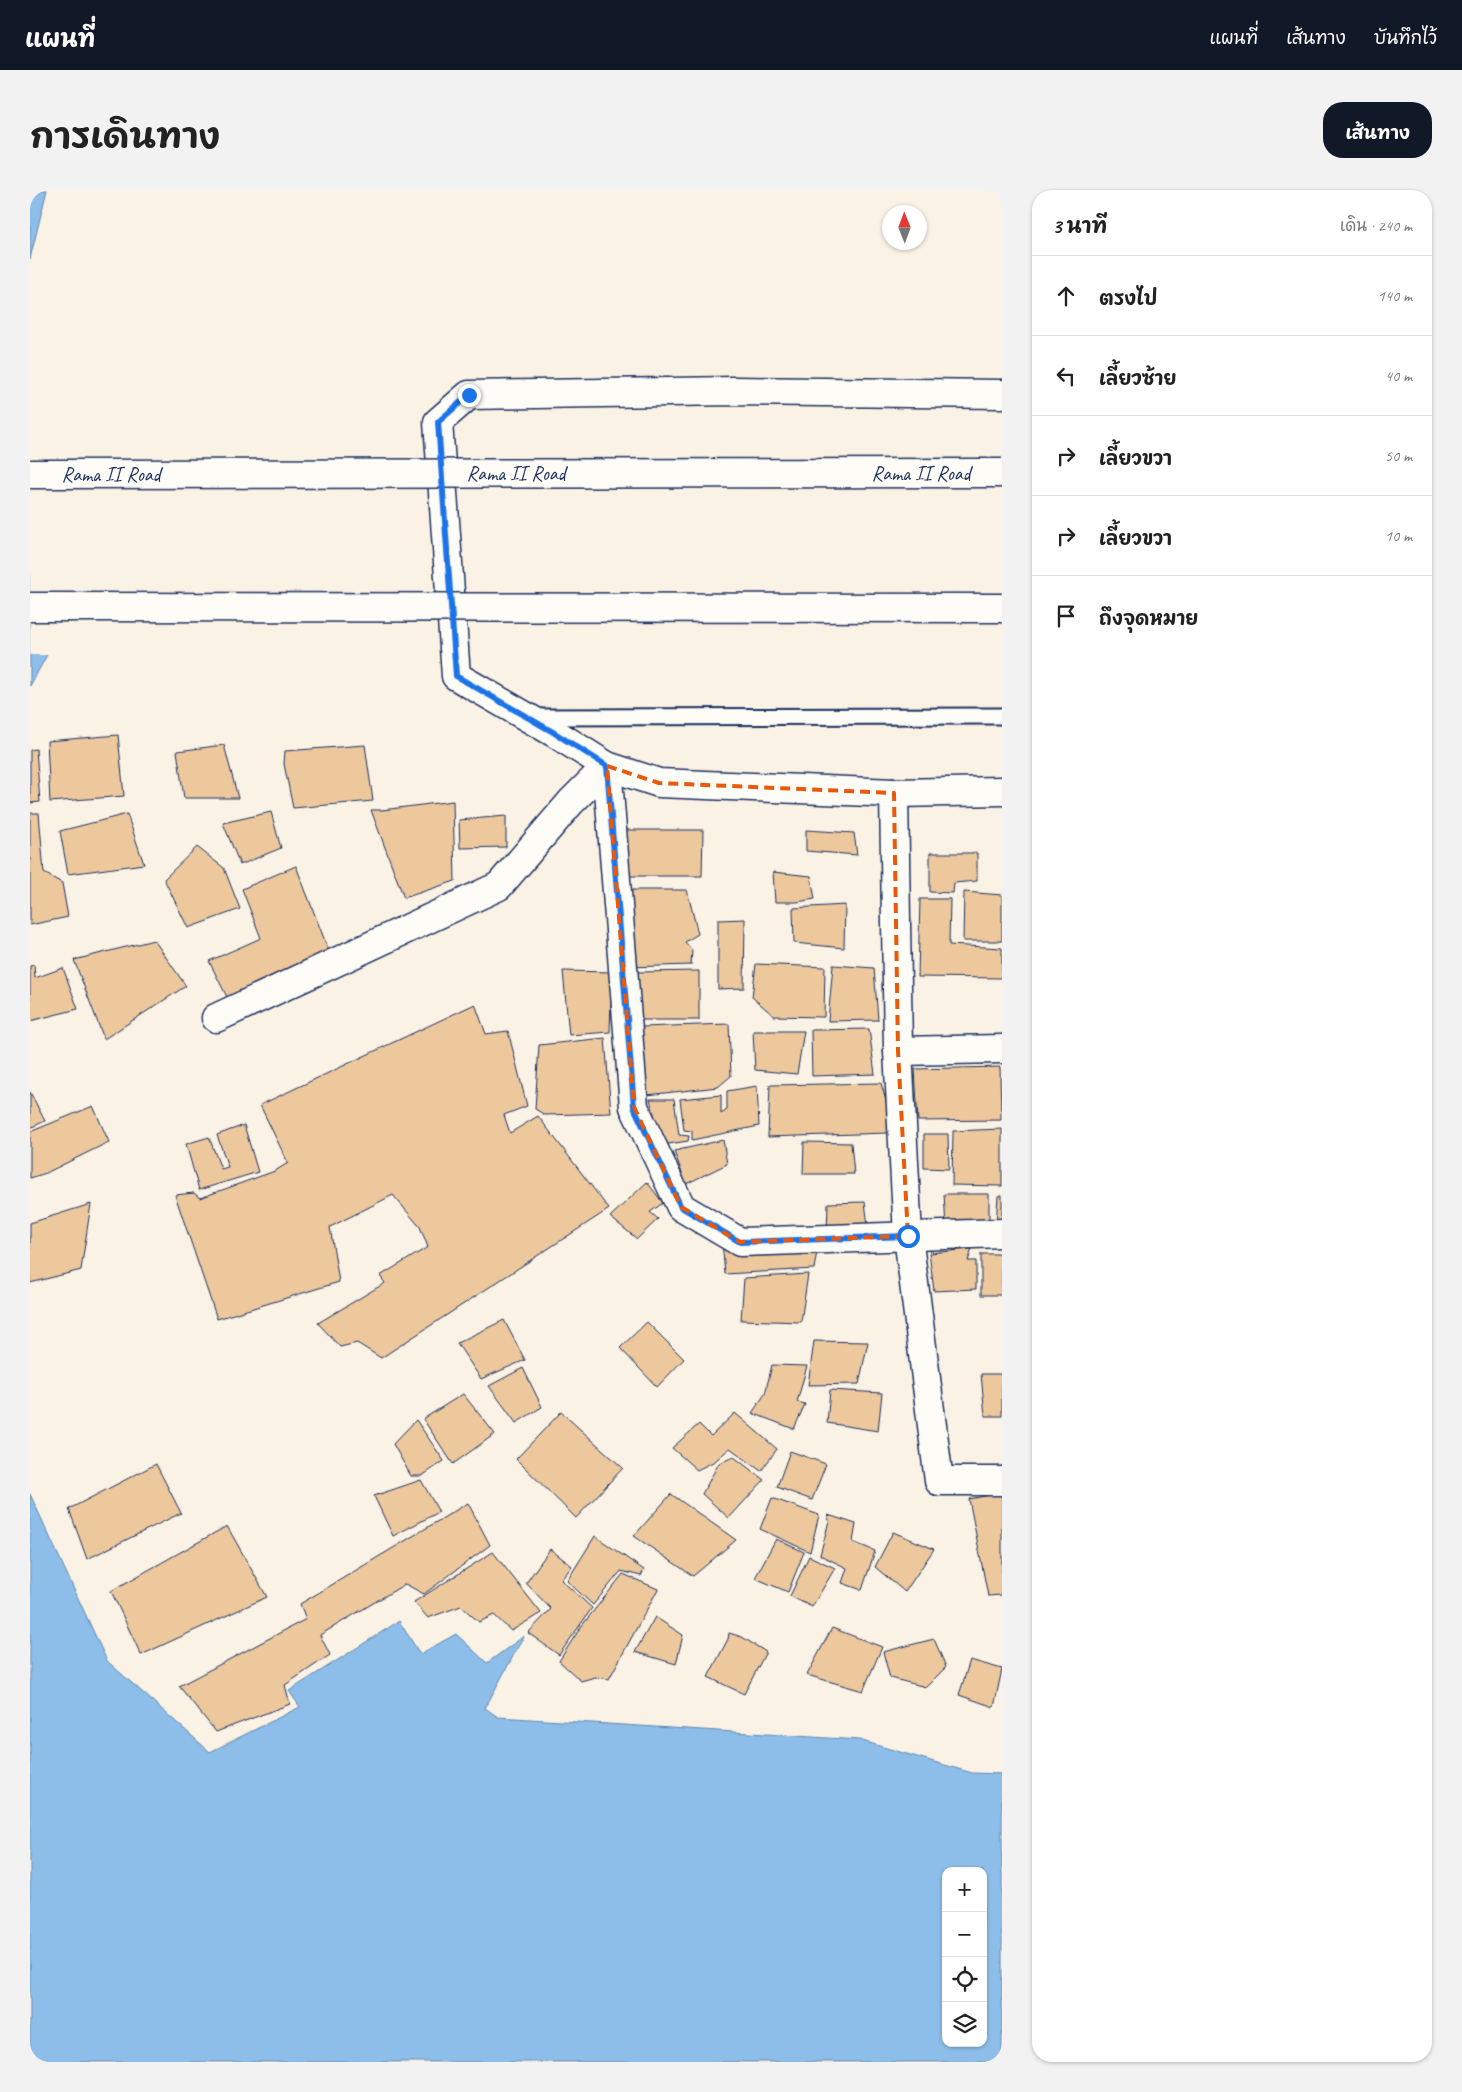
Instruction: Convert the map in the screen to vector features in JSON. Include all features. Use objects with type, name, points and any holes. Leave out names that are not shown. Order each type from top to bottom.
[{"type":"main road","points":[[1002,394],[735,391],[469,395],[438,422],[456,676],[528,717],[607,766],[659,783],[894,793],[1002,792]]},
{"type":"main road","name":"Rama II Road","points":[[30,474],[1002,473]]},
{"type":"main road","points":[[30,607],[1002,608]]},
{"type":"main road","points":[[216,1018],[499,886],[571,802],[607,766]]},
{"type":"main road","points":[[607,766],[634,1107],[681,1207],[740,1242],[1002,1233]]},
{"type":"main road","points":[[894,793],[898,1051],[908,1236],[939,1481],[1002,1481]]},
{"type":"main road","points":[[898,1051],[1002,1049]]},
{"type":"lane","points":[[528,717],[1002,716]]},
{"type":"highlighted area","points":[[607,766],[659,783],[894,793],[898,1051],[908,1236],[740,1242],[681,1207],[634,1107]]},
{"type":"water","points":[[30,190],[47,190],[30,259]]},
{"type":"water","points":[[30,575],[47,655],[30,686]]},
{"type":"water","points":[[30,1494],[107,1661],[210,1752],[300,1707],[289,1691],[399,1621],[420,1654],[456,1634],[487,1663],[524,1636],[485,1708],[498,1717],[859,1740],[972,1773],[1002,1774],[1002,2062],[30,2062]]},
{"type":"pier","points":[[30,572],[32,574],[49,655],[30,655]]},
{"type":"building","points":[[118,735],[124,796],[50,802],[47,741]]},
{"type":"building","points":[[224,745],[238,798],[184,798],[177,751]]},
{"type":"building","points":[[365,745],[373,801],[293,808],[284,764],[285,751]]},
{"type":"building","points":[[36,749],[40,802],[30,803],[30,750]]},
{"type":"building","points":[[453,801],[455,881],[404,898],[371,810]]},
{"type":"building","points":[[271,812],[281,848],[240,865],[223,823]]},
{"type":"building","points":[[30,813],[39,813],[44,873],[62,883],[68,917],[30,925]]},
{"type":"building","points":[[127,814],[144,864],[68,874],[60,831]]},
{"type":"building","points":[[506,816],[506,847],[460,848],[459,820]]},
{"type":"building","points":[[622,830],[703,830],[702,876],[622,876]]},
{"type":"building","points":[[806,830],[854,833],[857,855],[806,851]]},
{"type":"building","points":[[197,847],[224,868],[240,909],[188,928],[164,879]]},
{"type":"building","points":[[930,853],[977,853],[977,881],[954,883],[953,893],[930,892]]},
{"type":"building","points":[[296,866],[330,954],[230,1003],[209,961],[261,938],[242,889]]},
{"type":"building","points":[[773,872],[811,876],[815,899],[797,902],[775,902]]},
{"type":"building","points":[[623,890],[687,890],[698,934],[685,942],[692,950],[691,965],[627,967]]},
{"type":"building","points":[[964,892],[1002,895],[1002,941],[963,941]]},
{"type":"building","points":[[920,899],[950,899],[949,945],[1002,948],[1002,978],[918,977]]},
{"type":"building","points":[[845,905],[844,948],[794,943],[793,908]]},
{"type":"building","points":[[745,919],[744,988],[718,989],[718,920]]},
{"type":"building","points":[[154,940],[186,986],[104,1039],[74,960]]},
{"type":"building","points":[[756,964],[825,967],[824,1017],[774,1016],[752,997]]},
{"type":"building","points":[[34,965],[35,978],[63,968],[78,1009],[30,1021],[30,966]]},
{"type":"building","points":[[833,965],[874,968],[878,1020],[828,1021]]},
{"type":"building","points":[[563,971],[612,972],[610,1032],[569,1035]]},
{"type":"building","points":[[699,971],[699,1020],[639,1020],[638,972]]},
{"type":"building","points":[[475,1004],[486,1034],[508,1031],[527,1106],[504,1115],[510,1133],[538,1116],[609,1209],[381,1358],[357,1343],[340,1347],[318,1323],[385,1283],[380,1276],[428,1247],[420,1227],[393,1195],[330,1227],[339,1282],[217,1319],[175,1195],[194,1193],[200,1198],[275,1171],[288,1163],[260,1105]]},
{"type":"building","points":[[729,1024],[731,1076],[718,1087],[647,1095],[641,1027]]},
{"type":"building","points":[[869,1029],[875,1074],[812,1076],[811,1030]]},
{"type":"building","points":[[753,1031],[804,1031],[797,1074],[755,1070]]},
{"type":"building","points":[[605,1038],[611,1113],[545,1115],[535,1109],[539,1045]]},
{"type":"building","points":[[1000,1067],[1001,1120],[918,1121],[915,1069]]},
{"type":"building","points":[[881,1083],[891,1119],[887,1133],[768,1137],[770,1085]]},
{"type":"building","points":[[757,1086],[759,1126],[692,1140],[692,1131],[684,1130],[680,1099],[721,1095],[721,1114],[727,1110],[727,1091]]},
{"type":"building","points":[[30,1092],[45,1121],[30,1128]]},
{"type":"building","points":[[650,1099],[674,1099],[679,1135],[689,1136],[688,1141],[662,1145]]},
{"type":"building","points":[[93,1106],[109,1142],[46,1173],[30,1178],[30,1132]]},
{"type":"building","points":[[244,1125],[258,1172],[199,1190],[186,1144],[209,1137],[221,1169],[228,1167],[217,1135]]},
{"type":"building","points":[[1002,1129],[1002,1186],[952,1185],[953,1131]]},
{"type":"building","points":[[924,1134],[948,1134],[949,1169],[924,1168]]},
{"type":"building","points":[[723,1140],[727,1164],[686,1184],[674,1151]]},
{"type":"building","points":[[804,1142],[851,1143],[854,1174],[803,1174]]},
{"type":"building","points":[[647,1182],[663,1203],[650,1212],[658,1219],[637,1239],[610,1217]]},
{"type":"building","points":[[944,1194],[989,1194],[989,1225],[946,1227]]},
{"type":"building","points":[[1002,1195],[1002,1224],[996,1224],[998,1196]]},
{"type":"building","points":[[865,1202],[869,1234],[827,1233],[828,1203]]},
{"type":"building","points":[[91,1204],[81,1270],[30,1283],[30,1223]]},
{"type":"building","points":[[722,1242],[818,1245],[814,1269],[725,1274]]},
{"type":"building","points":[[972,1249],[968,1261],[976,1261],[976,1289],[934,1291],[929,1253]]},
{"type":"building","points":[[981,1254],[1002,1254],[1002,1295],[981,1295]]},
{"type":"building","points":[[808,1274],[801,1322],[741,1320],[744,1278]]},
{"type":"building","points":[[504,1320],[525,1360],[481,1379],[457,1343]]},
{"type":"building","points":[[647,1322],[684,1359],[657,1387],[620,1348]]},
{"type":"building","points":[[814,1341],[868,1342],[859,1384],[808,1385]]},
{"type":"building","points":[[772,1365],[807,1366],[797,1402],[805,1404],[794,1429],[752,1413],[765,1394]]},
{"type":"building","points":[[523,1368],[542,1407],[516,1423],[489,1386]]},
{"type":"building","points":[[981,1374],[1002,1374],[1002,1416],[985,1416]]},
{"type":"building","points":[[830,1390],[882,1393],[878,1431],[827,1423]]},
{"type":"building","points":[[463,1394],[495,1434],[453,1464],[423,1419]]},
{"type":"building","points":[[561,1412],[623,1468],[576,1518],[516,1459]]},
{"type":"building","points":[[735,1413],[777,1449],[761,1471],[730,1448],[715,1461],[697,1470],[672,1448],[699,1424],[711,1436]]},
{"type":"building","points":[[416,1420],[444,1461],[422,1476],[411,1476],[393,1444]]},
{"type":"building","points":[[790,1451],[826,1464],[812,1500],[777,1487]]},
{"type":"building","points":[[734,1457],[764,1480],[729,1518],[702,1494],[719,1463]]},
{"type":"building","points":[[156,1464],[181,1513],[87,1559],[69,1509]]},
{"type":"building","points":[[421,1480],[439,1512],[393,1536],[374,1496]]},
{"type":"building","points":[[1002,1493],[1002,1595],[988,1596],[969,1499]]},
{"type":"building","points":[[671,1494],[736,1540],[693,1576],[634,1536]]},
{"type":"building","points":[[772,1498],[819,1515],[810,1552],[760,1529]]},
{"type":"building","points":[[468,1503],[490,1545],[424,1594],[405,1584],[320,1635],[330,1655],[285,1685],[290,1704],[216,1732],[179,1686],[306,1619],[300,1604]]},
{"type":"building","points":[[828,1515],[856,1524],[853,1542],[875,1551],[862,1590],[842,1583],[847,1568],[820,1555],[829,1521]]},
{"type":"building","points":[[227,1526],[267,1597],[141,1655],[111,1591]]},
{"type":"building","points":[[893,1532],[934,1549],[905,1592],[875,1567]]},
{"type":"building","points":[[595,1536],[644,1570],[641,1576],[621,1571],[593,1605],[567,1581]]},
{"type":"building","points":[[776,1539],[804,1552],[788,1592],[755,1578]]},
{"type":"building","points":[[550,1549],[572,1566],[561,1580],[592,1608],[559,1655],[528,1633],[551,1609],[526,1583]]},
{"type":"building","points":[[493,1552],[541,1613],[511,1631],[494,1615],[479,1622],[461,1606],[428,1618],[414,1602]]},
{"type":"building","points":[[809,1556],[835,1568],[812,1607],[790,1596]]},
{"type":"building","points":[[623,1574],[658,1589],[609,1679],[595,1677],[581,1681],[559,1661],[580,1628]]},
{"type":"building","points":[[655,1617],[683,1635],[676,1664],[635,1652]]},
{"type":"building","points":[[832,1628],[882,1647],[863,1691],[807,1675]]},
{"type":"building","points":[[729,1633],[742,1637],[766,1652],[744,1694],[708,1677],[728,1639]]},
{"type":"building","points":[[934,1639],[946,1667],[926,1687],[890,1678],[883,1652]]},
{"type":"building","points":[[970,1660],[1002,1669],[994,1707],[959,1695]]},
{"type":"route","points":[[469,395],[438,422],[456,676],[528,717],[607,766],[634,1107],[681,1207],[740,1242],[908,1236]]}]
